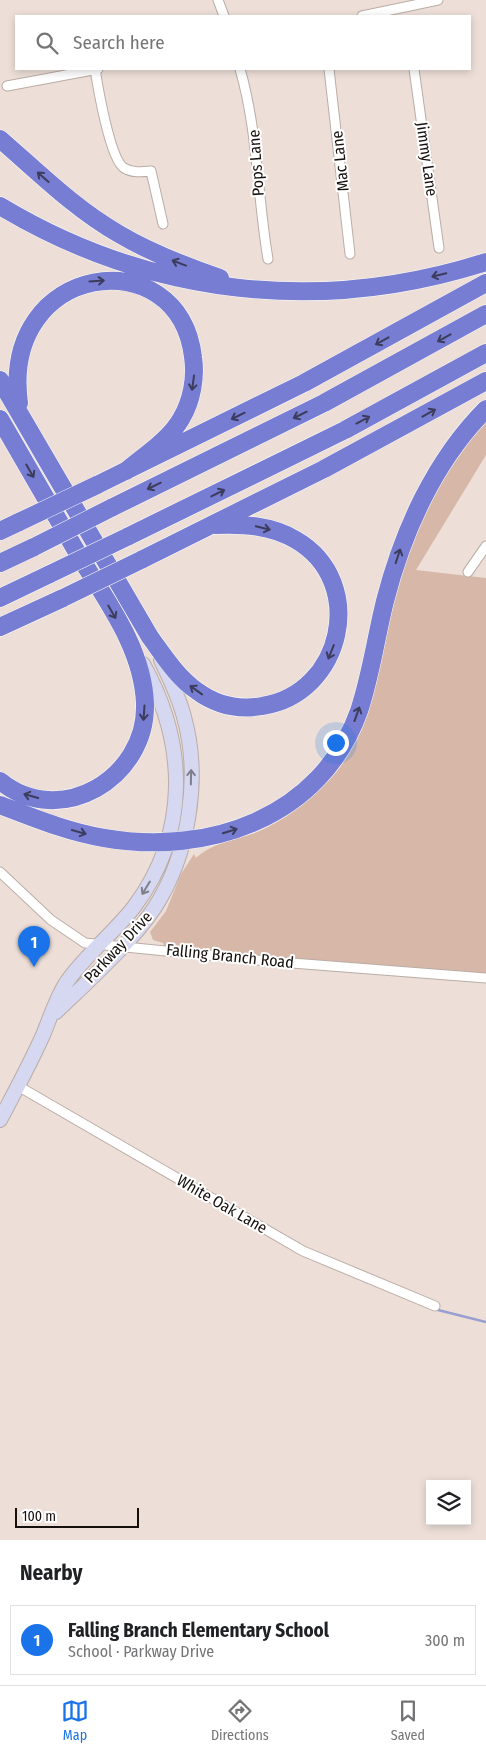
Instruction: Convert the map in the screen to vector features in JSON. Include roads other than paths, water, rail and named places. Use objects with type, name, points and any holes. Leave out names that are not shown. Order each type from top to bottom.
[{"type":"highway","points":[[0,139],[69,200],[118,234],[177,262],[259,290]]},
{"type":"highway","points":[[0,206],[62,240],[108,258],[187,280],[259,290],[294,292],[366,289],[422,280],[486,262]]},
{"type":"highway","points":[[25,423],[15,386],[14,364],[19,338],[35,312],[53,295],[84,282],[116,281],[140,287],[160,299],[181,321],[193,350],[194,379],[190,400],[182,419],[162,441],[126,471]]},
{"type":"highway","points":[[0,531],[304,383],[486,283]]},
{"type":"highway","points":[[0,563],[324,403],[486,314]]},
{"type":"highway","points":[[0,598],[345,430],[486,353]]},
{"type":"highway","points":[[0,380],[150,637],[170,664],[192,688],[211,700],[233,706],[254,708],[284,700],[309,684],[326,663],[336,639],[339,616],[334,590],[323,566],[307,548],[285,535],[245,524],[215,525]]},
{"type":"highway","points":[[0,627],[215,525],[384,438],[486,381]]},
{"type":"highway","points":[[0,805],[91,836],[122,841],[174,843],[231,831],[279,810],[311,785],[335,756],[349,734],[361,704],[385,600],[407,529],[457,443],[486,409]]},
{"type":"highway","points":[[0,781],[20,792],[37,798],[68,799],[97,788],[119,772],[135,752],[144,716],[143,691],[133,648],[2,424]]},
{"type":"highway","points":[[0,635],[24,616]]},
{"type":"street","points":[[218,0],[224,15]]},
{"type":"street","points":[[373,15],[406,12],[438,0]]},
{"type":"street","points":[[8,86],[91,70]]},
{"type":"street","points":[[96,70],[104,117],[117,159],[125,169],[132,172],[150,171],[163,224]]},
{"type":"street","name":"Pops Lane","points":[[240,70],[250,104],[260,210],[268,259]]},
{"type":"street","name":"Mac Lane","points":[[329,70],[350,254]]},
{"type":"street","name":"Jimmy Lane","points":[[414,70],[439,248]]},
{"type":"street","points":[[468,572],[486,546]]},
{"type":"street","name":"Parkway Drive","points":[[0,1120],[68,981],[100,946],[139,898],[174,843],[191,780],[189,738],[176,694],[150,637]]},
{"type":"street","name":"Parkway Drive","points":[[50,1017],[122,946],[155,908],[177,862],[173,819],[176,786],[172,741],[162,705],[133,648]]},
{"type":"street","name":"Falling Branch Road","points":[[0,872],[51,920],[84,943],[100,946],[122,946],[486,978]]},
{"type":"street","name":"White Oak Lane","points":[[18,1086],[303,1252],[435,1306]]},
{"type":"waterway","points":[[434,1309],[486,1322]]},
{"type":"place","name":"Falling Branch Elementary School","points":[[34,967]]}]
